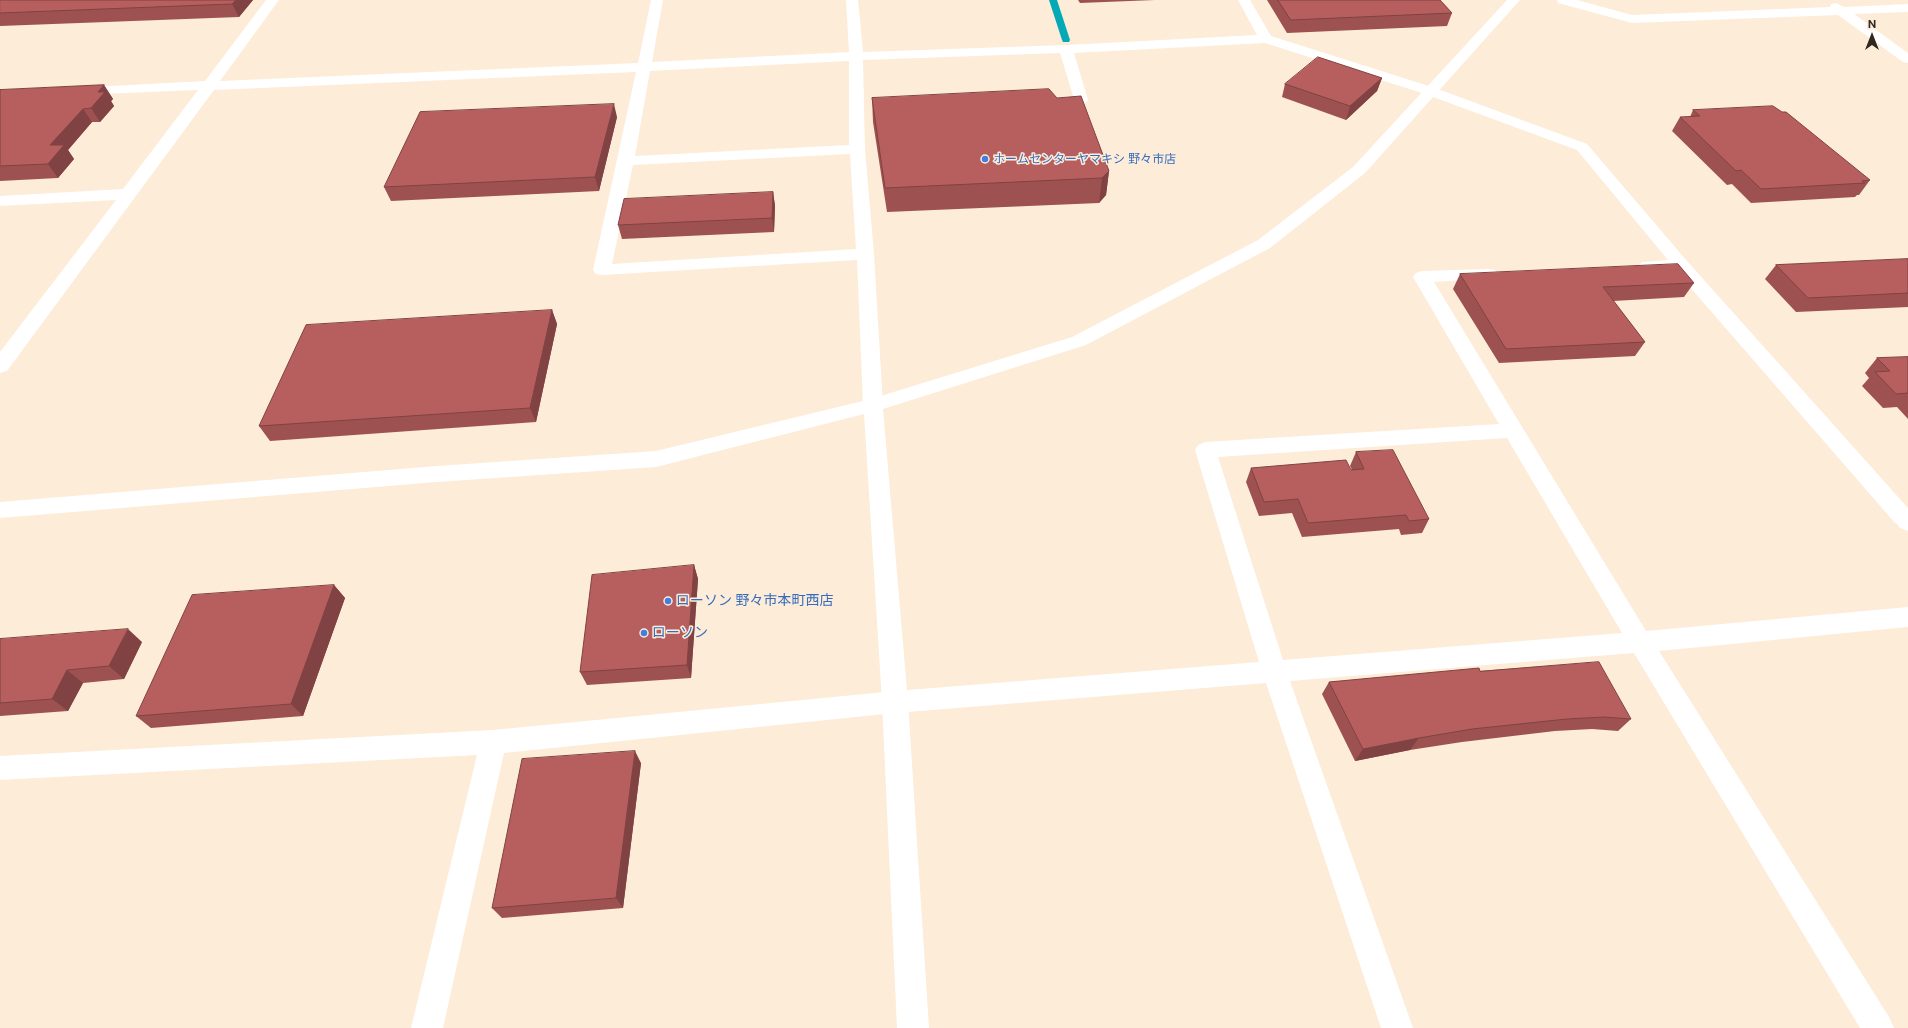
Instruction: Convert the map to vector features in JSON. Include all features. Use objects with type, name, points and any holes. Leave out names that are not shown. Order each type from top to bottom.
[{"type":"street","points":[[0,366],[273,0]]},
{"type":"street","points":[[657,0],[626,161],[602,270],[865,254]]},
{"type":"street","points":[[852,0],[856,56],[863,108],[857,149],[865,254],[873,405],[896,702],[913,1028]]},
{"type":"street","points":[[1244,0],[1266,39]]},
{"type":"street","points":[[0,510],[437,474],[656,459],[873,405],[1079,341],[1264,244],[1359,170],[1514,0]]},
{"type":"street","points":[[1563,0],[1632,19],[1908,8]]},
{"type":"street","points":[[1825,0],[1908,59]]},
{"type":"street","points":[[62,91],[644,67],[856,56],[1066,49],[1266,39],[1430,91],[1582,146],[1681,265],[1906,518]]},
{"type":"street","points":[[1042,102],[1081,100],[1066,49]]},
{"type":"street","points":[[626,161],[857,149]]},
{"type":"street","points":[[0,201],[127,194]]},
{"type":"street","points":[[1626,267],[1681,265]]},
{"type":"street","points":[[1508,273],[1422,277],[1640,642],[1878,1028]]},
{"type":"street","points":[[1398,1028],[1274,671],[1205,450],[1514,430]]},
{"type":"street","points":[[0,768],[494,742],[896,702],[1640,642],[1908,617]]},
{"type":"street","points":[[427,1028],[494,742]]},
{"type":"building","points":[[0,0],[236,0],[232,4],[0,13]]},
{"type":"building","points":[[1278,0],[1440,0],[1452,13],[1291,20]]},
{"type":"building","points":[[1318,57],[1382,78],[1350,106],[1285,84]]},
{"type":"building","points":[[104,85],[98,92],[105,92],[91,108],[83,109],[50,145],[64,145],[48,164],[0,166],[0,90]]},
{"type":"building","name":"ホームセンターヤマキシ 野々市店","points":[[1049,89],[1057,98],[1081,96],[1109,171],[1102,178],[885,188],[872,98]]},
{"type":"building","points":[[614,104],[595,177],[384,187],[420,112]]},
{"type":"building","points":[[1773,106],[1782,112],[1786,112],[1870,180],[1862,181],[1865,183],[1761,189],[1741,170],[1736,171],[1680,117],[1700,116],[1693,110]]},
{"type":"building","points":[[773,192],[772,218],[618,225],[624,199]]},
{"type":"building","points":[[1908,259],[1908,293],[1808,298],[1776,265]]},
{"type":"building","points":[[1678,264],[1694,283],[1603,287],[1645,342],[1506,349],[1460,274]]},
{"type":"building","points":[[552,310],[530,408],[259,426],[306,325]]},
{"type":"building","points":[[1908,357],[1908,393],[1896,394],[1875,372],[1890,371],[1877,358]]},
{"type":"building","points":[[1393,450],[1429,519],[1409,521],[1406,515],[1308,523],[1298,499],[1264,502],[1251,468],[1346,460],[1351,470],[1364,469],[1356,452]]},
{"type":"building","name":"ローソン","points":[[694,565],[687,665],[580,672],[592,575]]},
{"type":"building","points":[[334,585],[291,704],[136,716],[192,595]]},
{"type":"building","points":[[128,629],[109,666],[67,670],[52,699],[0,703],[0,639]]},
{"type":"building","points":[[1599,662],[1631,719],[1604,717],[1567,719],[1472,729],[1363,749],[1329,682],[1479,668],[1480,671]]},
{"type":"building","points":[[635,751],[616,898],[492,908],[522,759]]},
{"type":"waterway","points":[[1053,0],[1066,40]]},
{"type":"place","name":"ホームセンターヤマキシ 野々市店","points":[[985,159]]},
{"type":"place","name":"ローソン 野々市本町西店","points":[[668,601]]},
{"type":"place","name":"ローソン","points":[[644,633]]}]
